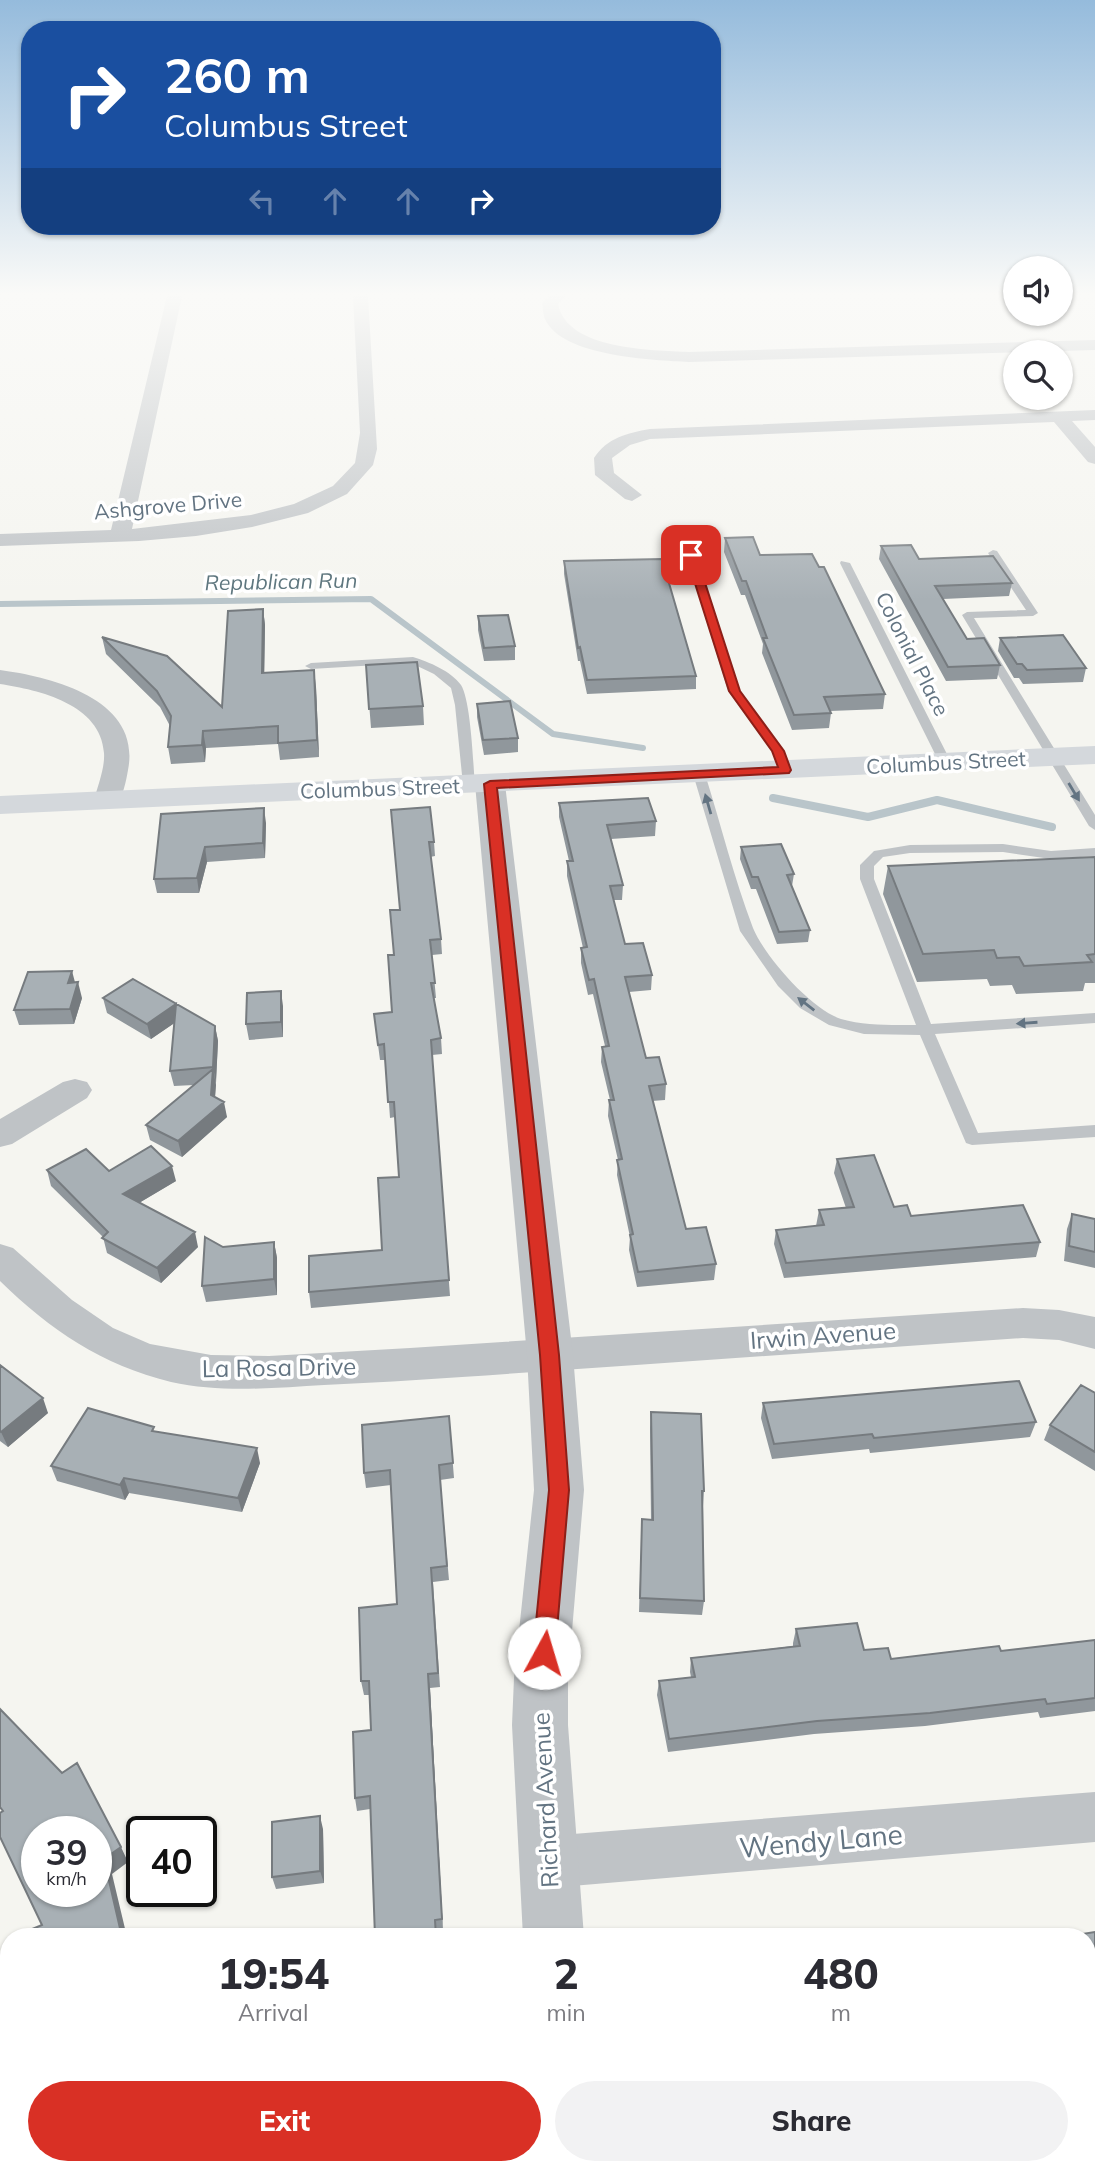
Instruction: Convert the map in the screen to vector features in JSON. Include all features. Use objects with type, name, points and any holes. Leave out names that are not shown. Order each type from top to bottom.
[{"type":"main road","name":"Columbus Street","points":[[0,805],[1095,755]]},
{"type":"street","points":[[120,535],[151,397]]},
{"type":"street","name":"Ashgrove Drive","points":[[0,540],[192,531],[257,521],[316,501],[338,490],[363,467],[368,455],[367,397]]},
{"type":"street","points":[[632,495],[606,475],[602,467],[604,454],[622,442],[650,434],[1095,415]]},
{"type":"street","points":[[1059,416],[1095,458]]},
{"type":"street","points":[[596,435],[622,442]]},
{"type":"street","points":[[0,677],[52,687],[79,699],[99,714],[112,733],[118,751],[107,800]]},
{"type":"street","name":"Richard Avenue","points":[[479,785],[550,1355],[559,1490],[541,1678],[540,1725],[553,1928]]},
{"type":"street","points":[[0,1135],[75,1090]]},
{"type":"street","name":"La Rosa Drive","points":[[0,1258],[54,1310],[80,1328],[140,1357],[173,1366],[257,1373],[550,1355]]},
{"type":"street","name":"Irwin Avenue","points":[[550,1355],[1023,1323],[1059,1325],[1095,1333]]},
{"type":"street","name":"Wendy Lane","points":[[548,1863],[1095,1817]]},
{"type":"lane","points":[[993,553],[1033,613],[967,615],[1095,826]]},
{"type":"lane","points":[[691,555],[734,691],[778,751],[785,770]]},
{"type":"lane","name":"Colonial Place","points":[[845,563],[945,762]]},
{"type":"lane","points":[[312,666],[413,660],[438,672],[456,687],[479,785]]},
{"type":"lane","points":[[699,774],[747,931],[783,982],[805,1005],[834,1022],[864,1029],[925,1029],[1095,1018]]},
{"type":"lane","points":[[1095,852],[1051,855],[1003,848],[910,849],[880,854],[867,865],[867,879],[925,1029],[972,1139],[1095,1131]]},
{"type":"building","points":[[753,537],[760,555],[812,554],[819,567],[824,567],[885,694],[824,697],[831,713],[794,715],[763,638],[767,638],[746,581],[742,581],[725,538]]},
{"type":"building","points":[[911,545],[919,559],[993,556],[1012,583],[935,586],[967,639],[984,638],[1000,665],[948,667],[881,546]]},
{"type":"building","points":[[662,559],[696,676],[587,680],[580,647],[578,648],[564,561]]},
{"type":"building","points":[[263,609],[262,673],[314,670],[317,740],[278,743],[278,726],[203,731],[202,745],[168,747],[171,716],[157,691],[102,637],[167,656],[222,707],[228,611]]},
{"type":"building","points":[[508,615],[515,646],[484,648],[478,616]]},
{"type":"building","points":[[1063,635],[1086,668],[1027,670],[1022,664],[1017,664],[1000,638]]},
{"type":"building","points":[[417,662],[423,706],[369,709],[366,665]]},
{"type":"building","points":[[510,701],[518,738],[483,740],[477,704]]},
{"type":"building","points":[[648,798],[656,821],[607,825],[623,885],[610,886],[625,944],[643,943],[652,975],[625,977],[646,1058],[659,1057],[666,1084],[649,1086],[686,1229],[706,1227],[716,1264],[638,1272],[617,1160],[622,1159],[609,1100],[614,1100],[602,1047],[609,1046],[594,979],[589,980],[581,948],[587,947],[567,861],[573,861],[559,803]]},
{"type":"building","points":[[430,807],[434,842],[429,842],[441,939],[430,940],[435,983],[431,983],[441,1038],[431,1040],[449,1280],[309,1292],[309,1256],[382,1250],[378,1178],[399,1177],[394,1102],[388,1102],[384,1044],[378,1045],[374,1014],[392,1012],[388,955],[394,955],[390,910],[400,910],[391,810]]},
{"type":"building","points":[[264,808],[263,843],[205,847],[197,878],[154,879],[161,814]]},
{"type":"building","points":[[781,844],[794,874],[787,875],[810,930],[779,932],[758,877],[752,877],[741,847]]},
{"type":"building","points":[[1095,857],[1095,954],[1087,955],[1092,962],[1024,966],[1019,957],[997,958],[994,950],[923,954],[888,866]]},
{"type":"building","points":[[72,971],[68,983],[78,982],[70,1009],[14,1010],[28,972]]},
{"type":"building","points":[[133,979],[215,1026],[213,1067],[170,1071],[176,1004],[147,1024],[103,998]]},
{"type":"building","points":[[281,991],[281,1022],[246,1024],[247,993]]},
{"type":"building","points":[[213,1069],[211,1095],[224,1102],[178,1141],[146,1125]]},
{"type":"building","points":[[151,1146],[172,1166],[123,1194],[195,1232],[157,1268],[102,1238],[108,1232],[47,1170],[86,1149],[109,1171]]},
{"type":"building","points":[[874,1155],[894,1207],[907,1205],[911,1216],[1023,1205],[1040,1242],[786,1263],[776,1230],[824,1225],[819,1210],[854,1207],[837,1159]]},
{"type":"building","points":[[1072,1214],[1095,1219],[1095,1252],[1069,1246]]},
{"type":"building","points":[[205,1237],[223,1247],[274,1242],[274,1279],[202,1286]]},
{"type":"building","points":[[0,1365],[43,1398],[1,1432],[0,1431]]},
{"type":"building","points":[[1019,1381],[1036,1422],[874,1438],[872,1434],[774,1444],[763,1403]]},
{"type":"building","points":[[1081,1385],[1095,1393],[1095,1452],[1050,1425]]},
{"type":"building","points":[[88,1408],[154,1427],[152,1431],[257,1448],[238,1498],[124,1478],[120,1485],[51,1466]]},
{"type":"building","points":[[651,1412],[701,1414],[704,1601],[640,1598],[642,1519],[653,1520]]},
{"type":"building","points":[[449,1416],[453,1463],[439,1465],[447,1566],[431,1568],[438,1673],[428,1674],[442,1919],[435,1920],[435,1928],[375,1928],[370,1796],[355,1798],[353,1732],[371,1730],[369,1681],[361,1681],[359,1608],[397,1604],[390,1470],[364,1473],[362,1425]]},
{"type":"building","points":[[857,1623],[864,1650],[888,1648],[891,1659],[999,1646],[1001,1651],[1095,1640],[1095,1698],[1047,1704],[1045,1699],[930,1713],[817,1721],[669,1739],[659,1681],[695,1677],[691,1658],[800,1646],[796,1629]]},
{"type":"building","points":[[0,1709],[62,1773],[77,1763],[105,1816],[21,1816],[21,1881],[0,1837],[0,1813],[3,1811],[0,1807]]},
{"type":"building","points":[[320,1816],[320,1871],[272,1877],[272,1822]]},
{"type":"building","points":[[112,1830],[121,1847],[112,1853]]},
{"type":"building","points":[[112,1894],[120,1928],[35,1928],[42,1925],[33,1907],[112,1907]]},
{"type":"waterway","name":"Republican Run","points":[[0,604],[371,599],[553,734],[643,748]]},
{"type":"waterway","name":"Republican Run","points":[[773,798],[868,817],[937,800],[1052,827]]},
{"type":"route","points":[[544,1653],[559,1490],[550,1355],[490,784],[785,770],[778,751],[734,691],[691,555]]}]
